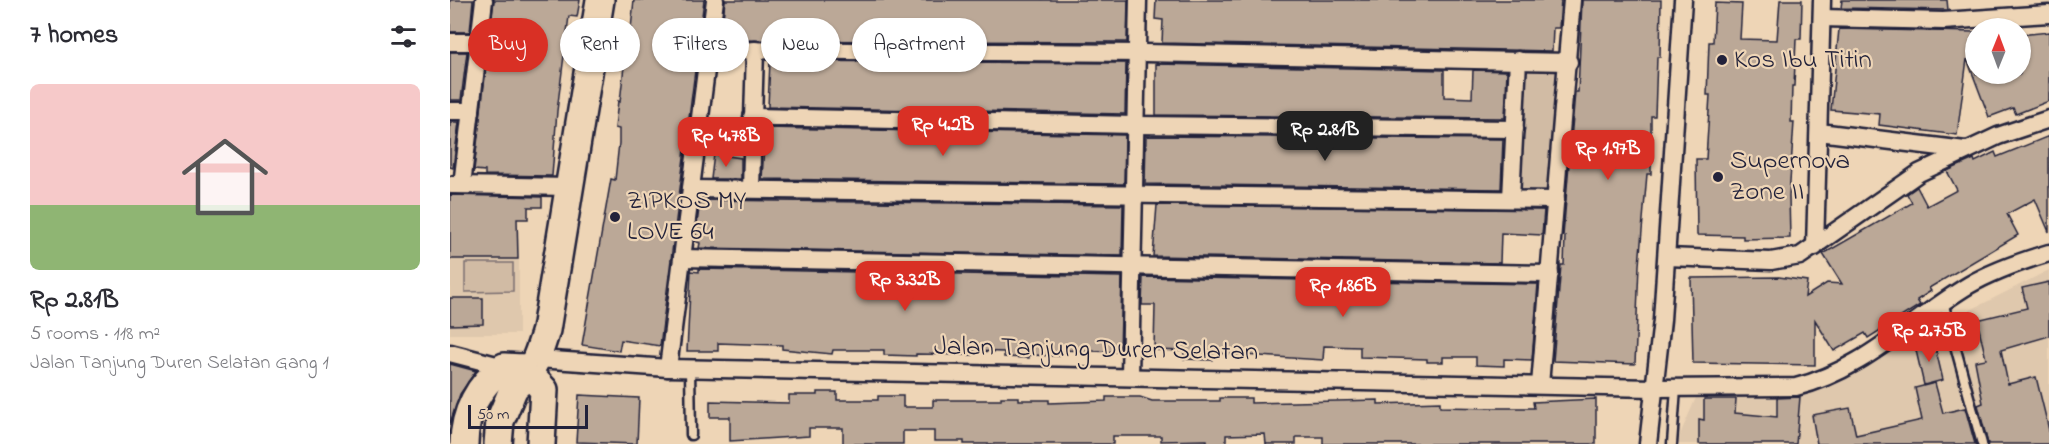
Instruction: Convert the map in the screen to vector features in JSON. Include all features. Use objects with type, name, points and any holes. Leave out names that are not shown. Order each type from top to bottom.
[{"type":"main road","points":[[498,444],[500,421],[522,371],[537,328],[552,298],[600,0]]},
{"type":"main road","points":[[464,444],[468,412],[481,389],[522,371]]},
{"type":"main road","points":[[522,371],[544,390],[541,444]]},
{"type":"street","points":[[482,18],[484,0]]},
{"type":"street","points":[[713,18],[715,0]]},
{"type":"street","points":[[1130,376],[1138,0]]},
{"type":"street","points":[[1540,385],[1569,62],[1572,0]]},
{"type":"street","points":[[1648,444],[1667,257],[1683,0]]},
{"type":"street","points":[[1815,247],[1822,0]]},
{"type":"street","points":[[1822,18],[1943,21],[2049,14]]},
{"type":"street","points":[[450,42],[468,42]]},
{"type":"street","points":[[749,50],[1569,62]]},
{"type":"street","points":[[751,189],[755,50]]},
{"type":"street","points":[[1511,198],[1518,60]]},
{"type":"street","points":[[476,72],[471,111],[456,184],[570,187]]},
{"type":"street","points":[[668,368],[706,72]]},
{"type":"street","points":[[450,111],[471,111]]},
{"type":"street","points":[[752,117],[1135,125],[1515,129]]},
{"type":"street","points":[[1667,257],[1786,260],[1815,247],[1873,203],[1919,173],[1965,150],[2049,119]]},
{"type":"street","points":[[1819,132],[1965,150]]},
{"type":"street","points":[[691,189],[1556,200]]},
{"type":"street","name":"Jalan Tanjung Duren Selatan","points":[[450,353],[522,371],[690,368],[1770,389],[1816,382],[1872,352],[1943,302],[2002,269],[2049,253]]},
{"type":"street","points":[[682,258],[1550,274]]},
{"type":"lane","points":[[1943,302],[1982,444]]},
{"type":"lane","points":[[690,368],[691,435]]},
{"type":"lane","points":[[1672,444],[1676,388]]},
{"type":"shaded area","points":[[1519,62],[1573,63],[1560,197],[1513,196]]},
{"type":"shaded area","points":[[519,231],[519,334],[450,334],[450,232]]},
{"type":"shaded area","points":[[465,263],[513,263],[513,291],[465,292]]},
{"type":"shaded area","points":[[2049,270],[2049,444],[1676,444],[1698,393],[1838,378]]},
{"type":"building","points":[[450,0],[473,0],[471,18],[468,18],[468,32],[450,32]]},
{"type":"building","points":[[494,0],[580,0],[577,17],[560,18],[560,72],[562,72],[552,176],[485,175],[485,171],[474,170],[486,72],[548,72],[548,18],[492,18]]},
{"type":"building","points":[[634,0],[704,0],[702,18],[652,18],[652,72],[695,72],[660,346],[621,340],[619,351],[582,345],[611,179],[615,180],[619,129],[615,128],[623,72],[640,72],[640,18],[632,18]]},
{"type":"building","points":[[725,0],[1128,0],[1127,42],[987,41],[987,18],[852,18],[852,41],[840,41],[840,18],[761,18],[761,40],[749,40],[749,18],[723,18]]},
{"type":"building","points":[[1156,0],[1561,0],[1559,28],[1553,28],[1552,51],[1162,43],[1163,20],[1155,19]]},
{"type":"building","points":[[1582,0],[1661,0],[1660,57],[1657,57],[1655,116],[1651,116],[1651,174],[1647,174],[1639,265],[1635,364],[1553,361],[1561,265],[1564,265],[1565,236],[1563,236],[1575,92],[1578,92]]},
{"type":"building","points":[[1780,0],[1802,0],[1801,39],[1796,39],[1794,86],[1792,86],[1791,122],[1794,122],[1789,196],[1790,238],[1743,239],[1743,236],[1697,235],[1696,159],[1706,159],[1710,95],[1707,95],[1709,42],[1713,42],[1715,3],[1742,4],[1740,39],[1777,40]]},
{"type":"building","points":[[1842,0],[1947,0],[1948,10],[1841,8]]},
{"type":"building","points":[[1839,29],[1965,32],[1965,74],[1957,135],[1879,125],[1880,114],[1831,110]]},
{"type":"building","points":[[2049,32],[2049,101],[2016,114],[2013,108],[1989,117],[1976,84],[2031,84],[2031,34]]},
{"type":"building","points":[[450,52],[467,52],[461,100],[450,100]]},
{"type":"building","points":[[840,61],[852,61],[852,72],[987,72],[987,62],[1126,63],[1125,114],[768,107],[770,72],[840,72]]},
{"type":"building","points":[[1156,64],[1444,70],[1444,97],[1472,98],[1473,70],[1507,71],[1505,118],[1156,115]]},
{"type":"building","points":[[450,122],[459,122],[453,168],[450,167]]},
{"type":"building","points":[[765,128],[1125,135],[1124,184],[762,179]]},
{"type":"building","points":[[1146,136],[1503,139],[1501,189],[1145,184]]},
{"type":"building","points":[[2049,136],[2049,232],[2035,199],[2007,214],[2018,235],[1929,288],[1931,291],[1917,300],[1920,305],[1868,338],[1865,333],[1834,351],[1815,320],[1815,365],[1693,363],[1691,278],[1779,277],[1807,281],[1805,297],[1827,283],[1842,284],[1823,254],[1912,203],[1907,194],[1917,187],[1927,206],[1957,190],[1947,171],[1974,159],[1975,162],[1995,152],[1997,157]]},
{"type":"building","points":[[714,154],[741,158],[741,179],[711,179]]},
{"type":"building","points":[[450,195],[542,197],[542,207],[528,207],[528,219],[517,219],[518,259],[450,259]]},
{"type":"building","points":[[700,200],[1123,205],[1122,256],[699,248],[700,243],[695,241]]},
{"type":"building","points":[[1157,205],[1544,210],[1542,235],[1501,233],[1500,263],[1153,256]]},
{"type":"building","points":[[699,269],[1122,277],[1120,352],[1060,350],[1060,356],[1029,355],[1029,358],[1004,357],[1004,352],[973,351],[973,355],[916,354],[916,356],[884,355],[884,350],[833,350],[832,354],[782,349],[782,345],[718,343],[718,351],[687,351],[691,271],[699,272]]},
{"type":"building","points":[[1143,277],[1538,284],[1532,360],[1504,359],[1504,366],[1476,365],[1476,357],[1443,357],[1443,362],[1427,362],[1427,359],[1360,357],[1360,347],[1324,346],[1323,360],[1212,353],[1212,360],[1184,359],[1184,351],[1154,350],[1155,305],[1142,305]]},
{"type":"building","points":[[2049,282],[2049,336],[2001,350],[2008,384],[2036,377],[2049,430],[2049,444],[1988,444],[1978,405],[1983,403],[1975,361],[1986,359],[1977,320],[2027,308],[2022,288]]},
{"type":"building","points":[[450,298],[483,298],[483,324],[450,325]]},
{"type":"building","points":[[1934,342],[1943,380],[1924,385],[1915,346]]},
{"type":"building","points":[[450,364],[476,371],[460,394],[450,425]]},
{"type":"building","points":[[1935,383],[1943,413],[1965,408],[1975,444],[1817,444],[1812,415],[1850,408],[1856,435],[1922,420],[1915,388]]},
{"type":"building","points":[[817,392],[837,392],[837,400],[878,400],[878,396],[903,396],[903,407],[933,407],[933,400],[1001,400],[1001,397],[1019,397],[1019,400],[1049,400],[1049,403],[1106,401],[1106,397],[1140,397],[1152,401],[1220,401],[1220,398],[1251,398],[1251,403],[1378,400],[1378,404],[1440,402],[1440,407],[1494,408],[1534,408],[1533,402],[1596,399],[1596,444],[1323,444],[1323,437],[1296,437],[1296,444],[1266,444],[1265,434],[1226,435],[1226,444],[1207,444],[1207,440],[1161,441],[1161,436],[1113,436],[1113,444],[964,444],[964,441],[934,441],[934,431],[903,431],[903,444],[843,444],[843,428],[809,428],[809,436],[730,441],[730,417],[710,417],[710,401],[789,403],[789,395],[817,395]]},
{"type":"building","points":[[579,395],[639,398],[637,444],[576,442]]},
{"type":"building","points":[[1800,397],[1796,444],[1699,444],[1699,419],[1704,420],[1704,399],[1736,399],[1735,413],[1777,417],[1777,398]]},
{"type":"place","name":"Kos Ibu Titin","points":[[1722,60]]},
{"type":"place","name":"Supernova Zone II","points":[[1718,177]]},
{"type":"place","name":"ZIPKOS MY LOVE 64","points":[[615,217]]}]
